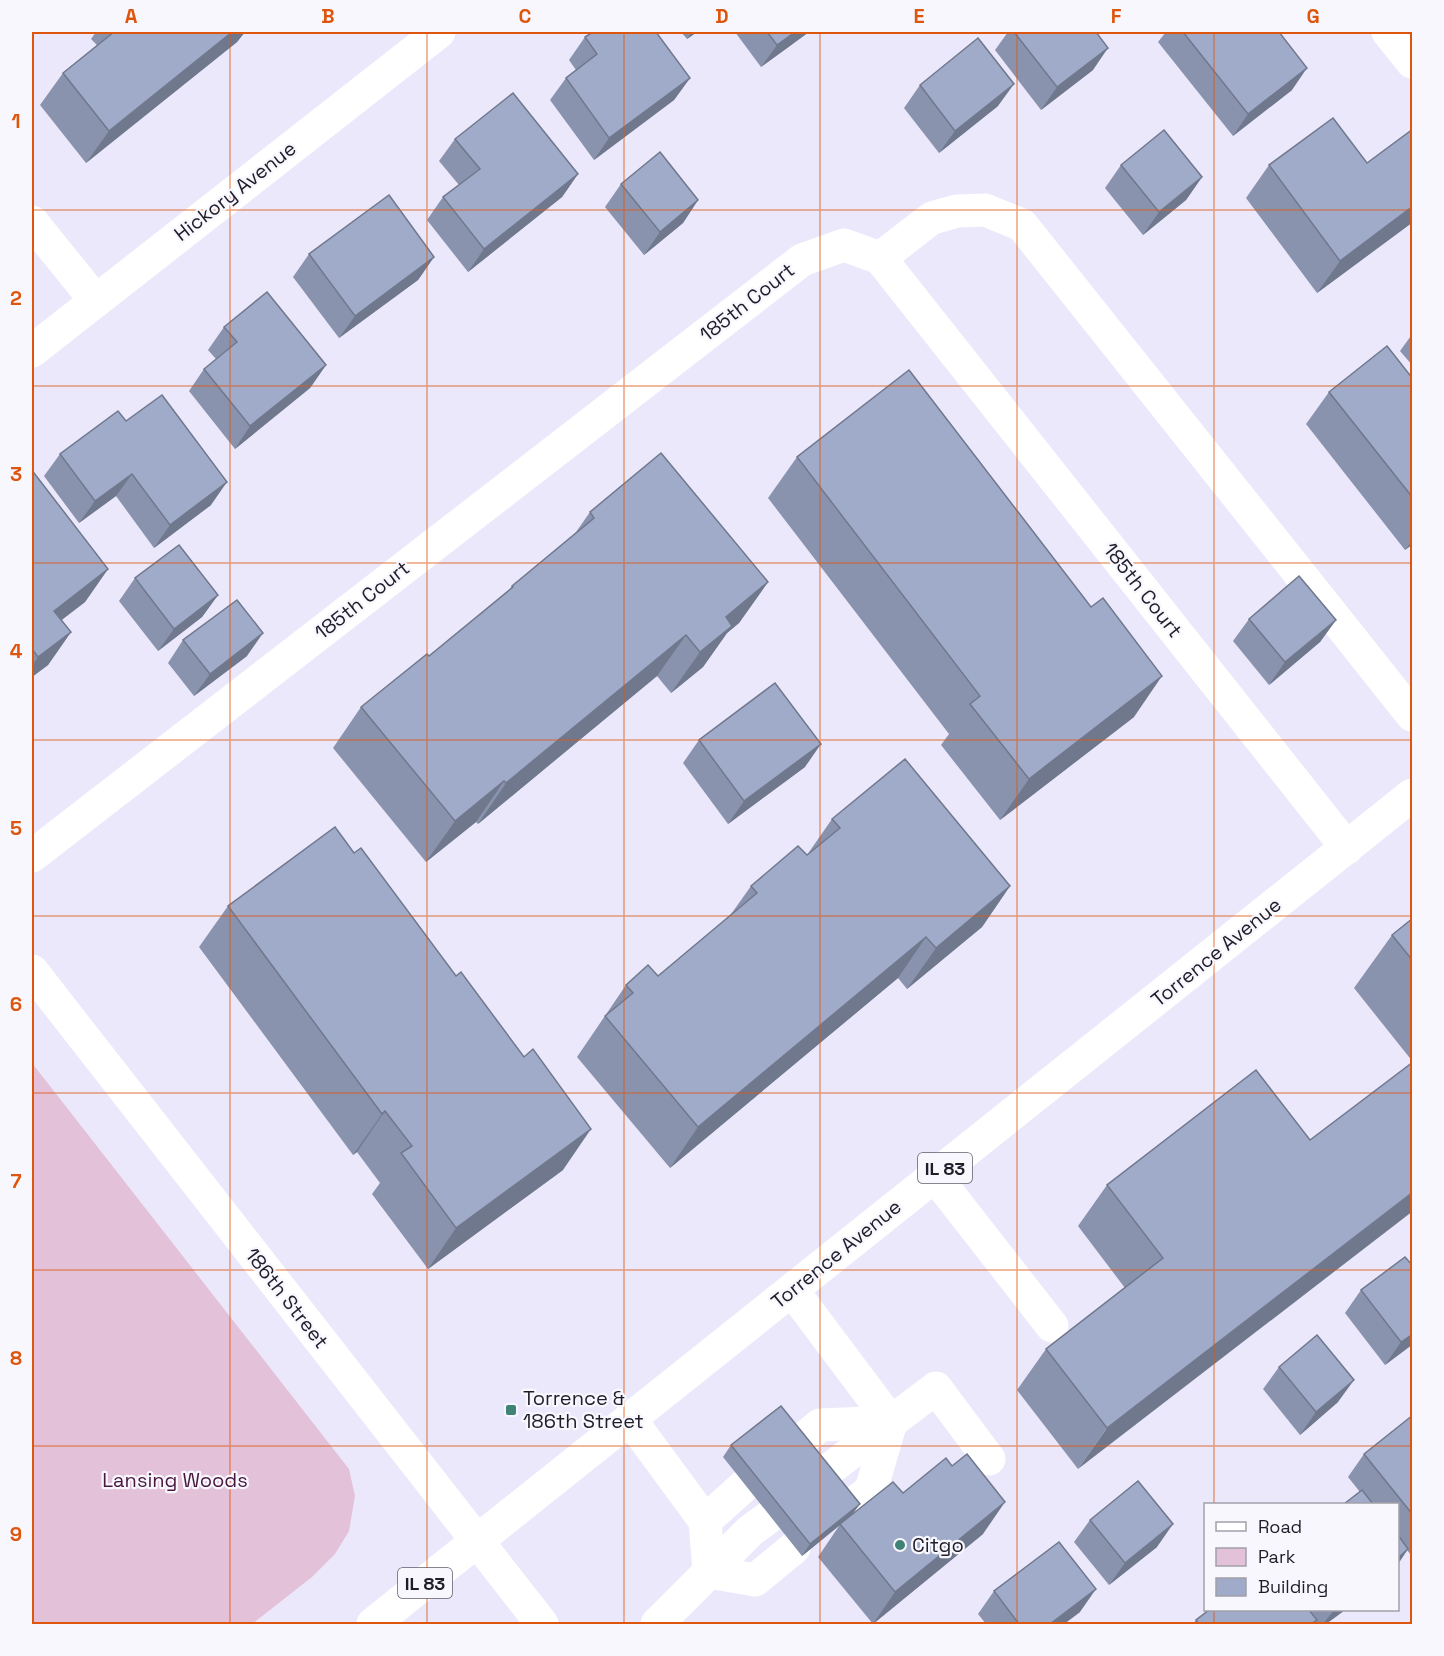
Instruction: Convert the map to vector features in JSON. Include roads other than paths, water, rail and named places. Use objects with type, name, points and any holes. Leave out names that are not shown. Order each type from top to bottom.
[{"type":"street","name":"Hickory Avenue","points":[[32,351],[439,32]]},
{"type":"street","points":[[1388,32],[1413,62]]},
{"type":"street","points":[[880,258],[932,218],[957,211],[985,210],[1022,225],[1413,716]]},
{"type":"street","points":[[32,222],[96,301]]},
{"type":"street","name":"185th Court","points":[[32,856],[802,260],[844,245],[880,258],[1347,848]]},
{"type":"street","name":"Torrence Avenue","points":[[373,1624],[1413,795]]},
{"type":"street","name":"186th Street","points":[[32,971],[542,1624]]},
{"type":"street","points":[[935,1176],[1052,1326]]},
{"type":"street","points":[[792,1290],[891,1422]]},
{"type":"street","points":[[822,1475],[936,1388],[989,1459]]},
{"type":"street","points":[[630,1419],[705,1521],[709,1572]]},
{"type":"street","points":[[798,1443],[820,1425],[891,1422]]},
{"type":"street","points":[[849,1506],[871,1490],[891,1422]]},
{"type":"street","points":[[705,1521],[744,1486]]},
{"type":"street","points":[[657,1624],[750,1531],[769,1517]]},
{"type":"street","points":[[709,1572],[754,1580],[794,1548]]},
{"type":"place","name":"Torrence & 186th Street","points":[[511,1410]]},
{"type":"place","name":"Citgo","points":[[900,1545]]},
{"type":"park label","name":"Lansing Woods","points":[[175,1480]]}]
